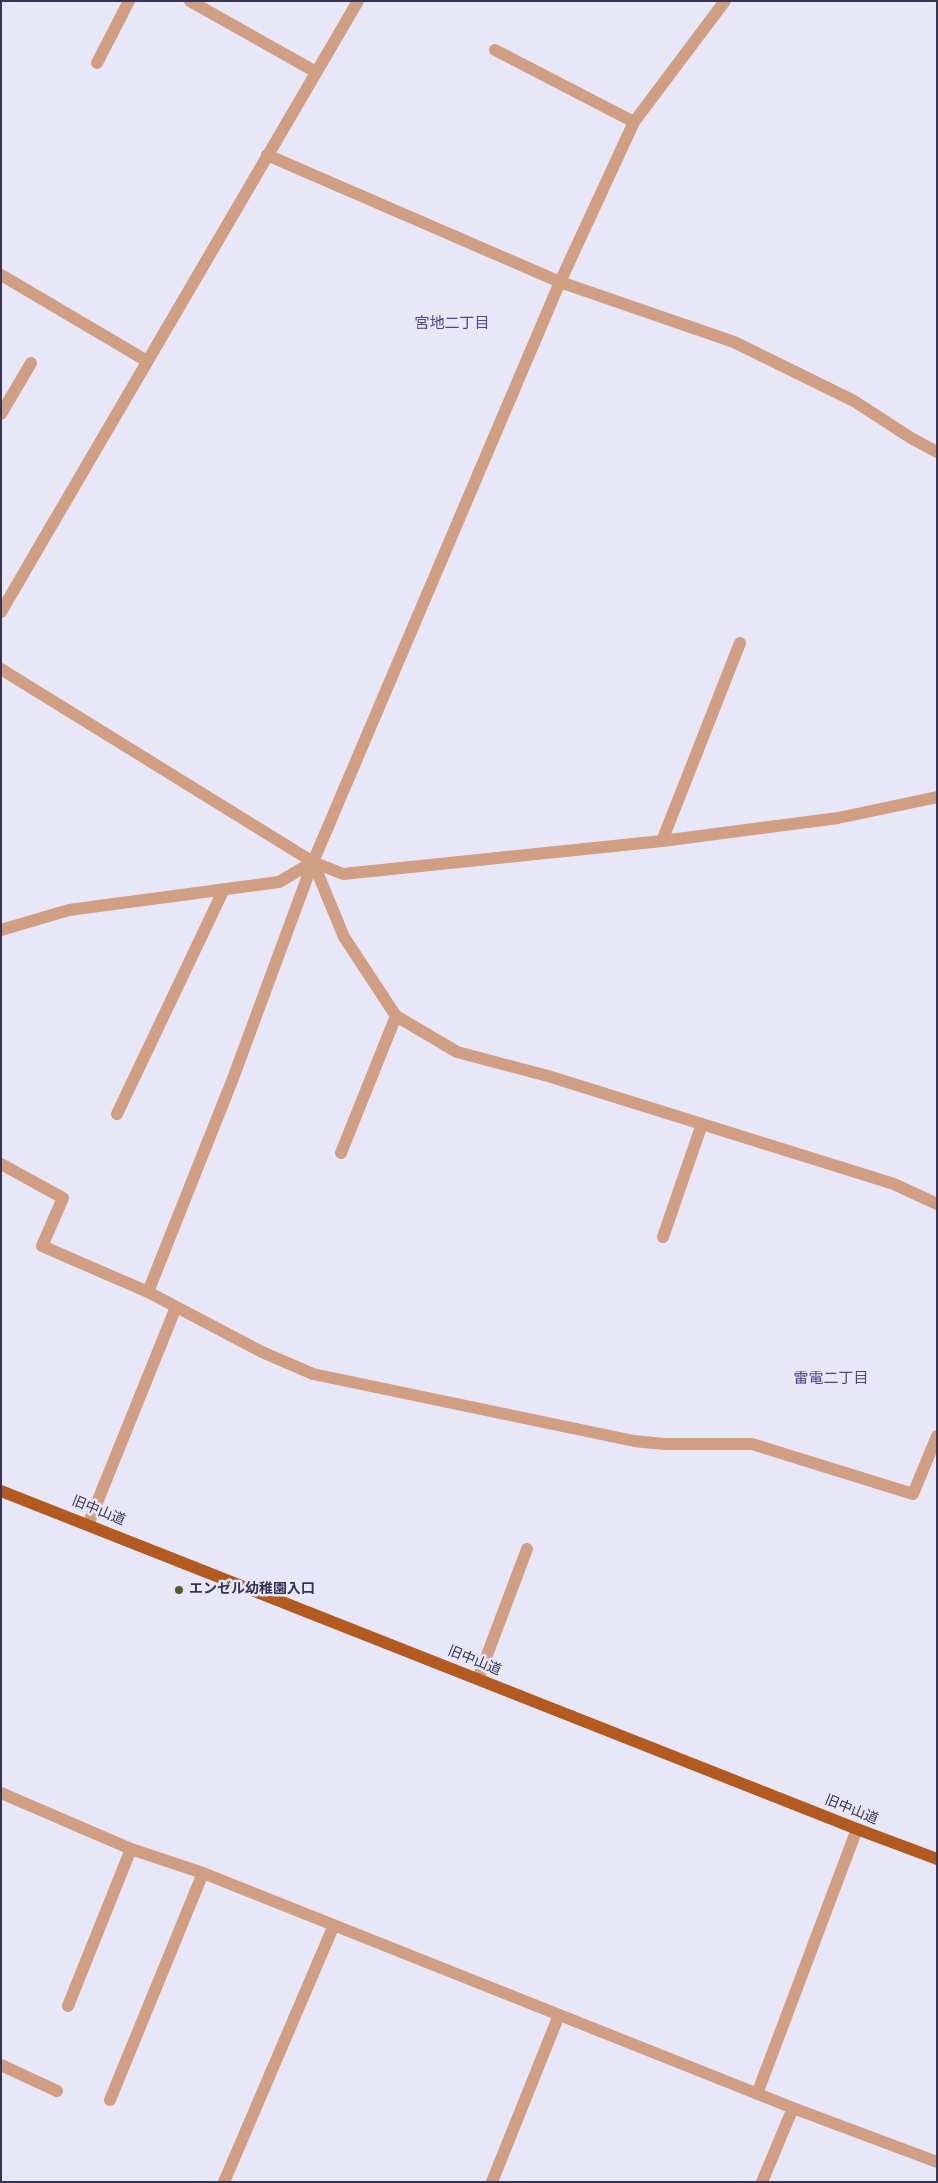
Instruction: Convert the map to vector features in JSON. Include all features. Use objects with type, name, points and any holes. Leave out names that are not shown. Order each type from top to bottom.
[{"type":"main road","name":"旧中山道","points":[[1,1491],[857,1830],[937,1859]]},
{"type":"street","points":[[97,63],[128,1]]},
{"type":"street","points":[[190,1],[316,72]]},
{"type":"street","points":[[1,612],[358,1]]},
{"type":"street","points":[[148,1292],[232,1081],[313,862],[560,282],[634,122],[725,1]]},
{"type":"street","points":[[495,50],[634,122]]},
{"type":"street","points":[[268,155],[560,282],[734,342],[854,401],[911,438],[937,452]]},
{"type":"street","points":[[1,275],[147,361]]},
{"type":"street","points":[[1,414],[31,363]]},
{"type":"street","points":[[662,841],[740,643]]},
{"type":"street","points":[[1,669],[313,862],[343,874],[662,841],[838,818],[937,797]]},
{"type":"street","points":[[1,930],[69,910],[279,882],[313,862]]},
{"type":"street","points":[[313,862],[344,937],[396,1016],[457,1052],[548,1076],[894,1184],[937,1204]]},
{"type":"street","points":[[116,1114],[224,889]]},
{"type":"street","points":[[341,1153],[396,1016]]},
{"type":"street","points":[[663,1237],[702,1124]]},
{"type":"street","points":[[1,1164],[63,1198],[42,1246],[148,1292],[262,1352],[313,1374],[634,1441],[664,1444],[752,1444],[913,1494],[937,1436]]},
{"type":"street","points":[[88,1525],[176,1307]]},
{"type":"street","points":[[478,1679],[526,1549]]},
{"type":"street","points":[[1,1793],[131,1849],[203,1873],[935,2163]]},
{"type":"street","points":[[757,2094],[857,1830]]},
{"type":"street","points":[[68,2006],[131,1849]]},
{"type":"street","points":[[110,2100],[203,1873]]},
{"type":"street","points":[[224,2182],[334,1925]]},
{"type":"street","points":[[492,2182],[560,2015]]},
{"type":"street","points":[[1,2065],[57,2091]]},
{"type":"street","points":[[762,2182],[793,2108]]},
{"type":"place","name":"エンゼル幼稚園入口","points":[[179,1590]]},
{"type":"district","name":"宮地二丁目","points":[[452,325]]},
{"type":"district","name":"雷電二丁目","points":[[831,1380]]}]
